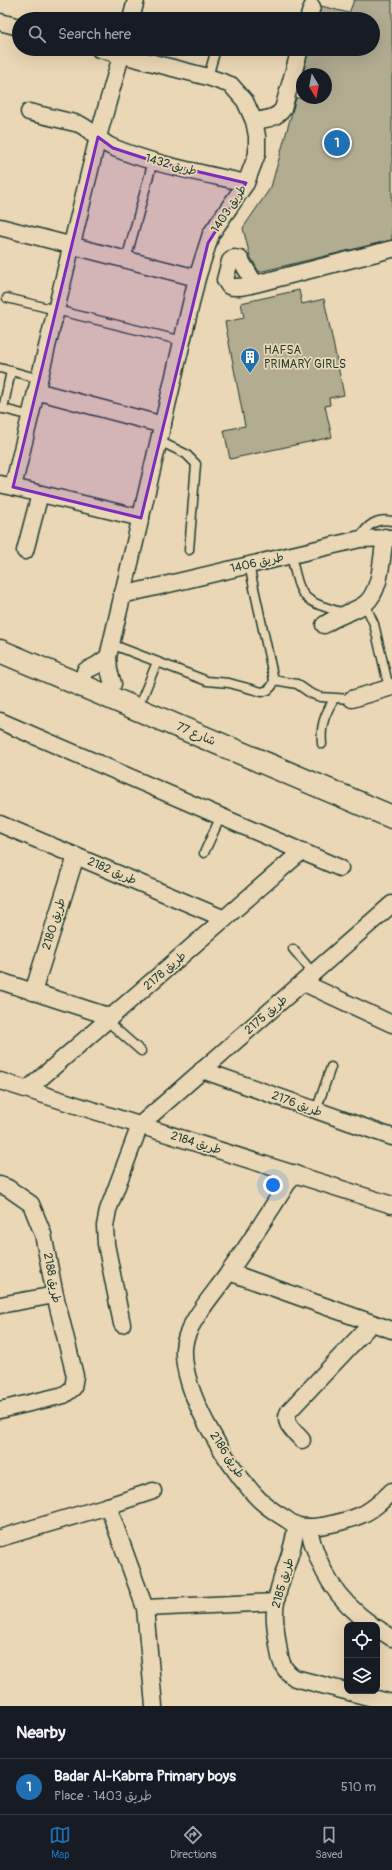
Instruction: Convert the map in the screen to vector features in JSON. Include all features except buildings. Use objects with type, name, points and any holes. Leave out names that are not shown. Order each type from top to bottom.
[{"type":"street","points":[[133,12],[136,0]]},
{"type":"street","points":[[0,22],[12,25]]},
{"type":"street","points":[[121,56],[98,137],[31,416],[7,486],[141,518]]},
{"type":"street","name":"طريق 1403","points":[[113,684],[109,670],[109,650],[197,278],[212,234],[246,183],[257,154],[257,136],[254,121],[245,101],[231,85],[136,56]]},
{"type":"street","points":[[254,121],[272,118],[280,114],[283,109],[298,56]]},
{"type":"street","name":"طريق 1432","points":[[29,112],[79,124],[113,148],[153,161],[246,183]]},
{"type":"street","points":[[0,227],[197,278]]},
{"type":"street","points":[[255,284],[392,249]]},
{"type":"street","points":[[38,385],[163,425]]},
{"type":"street","points":[[25,551],[40,494]]},
{"type":"street","points":[[324,625],[344,613],[365,604],[372,596],[388,538]]},
{"type":"street","name":"طريق 1406","points":[[122,595],[360,539],[388,538]]},
{"type":"street","name":"شارع 77","points":[[0,637],[85,671],[392,802]]},
{"type":"street","points":[[85,671],[97,665],[109,650]]},
{"type":"street","name":"شارع 77","points":[[0,651],[392,817]]},
{"type":"street","points":[[352,699],[390,688]]},
{"type":"street","points":[[0,721],[340,868]]},
{"type":"street","name":"طريق 2182","points":[[0,824],[225,919]]},
{"type":"street","name":"طريق 2178","points":[[28,1090],[302,851]]},
{"type":"street","name":"طريق 2180","points":[[33,992],[76,856]]},
{"type":"street","name":"طريق 2175","points":[[140,1125],[202,1070],[389,911]]},
{"type":"street","points":[[309,979],[392,1024]]},
{"type":"street","points":[[0,981],[109,1019]]},
{"type":"street","name":"طريق 2176","points":[[202,1070],[392,1137]]},
{"type":"street","name":"طريق 2184","points":[[0,1081],[392,1205]]},
{"type":"street","points":[[122,1324],[106,1244],[105,1226],[108,1210],[140,1125]]},
{"type":"street","name":"طريق 2186","points":[[294,1173],[229,1272],[192,1322],[184,1348],[187,1378],[216,1440],[239,1475],[253,1494],[271,1510],[302,1526]]},
{"type":"street","name":"طريق 2188","points":[[0,1185],[8,1188],[31,1204],[43,1234],[55,1295],[75,1376],[73,1388],[64,1395],[0,1410]]},
{"type":"street","points":[[229,1272],[392,1330]]},
{"type":"street","points":[[0,1305],[55,1295]]},
{"type":"street","points":[[302,1440],[287,1422],[286,1417],[289,1411],[372,1323]]},
{"type":"street","points":[[0,1538],[153,1491]]},
{"type":"street","points":[[368,1622],[348,1606],[327,1579],[302,1526],[326,1524],[361,1515],[379,1504],[392,1491]]},
{"type":"street","points":[[108,1506],[145,1608],[154,1706]]},
{"type":"street","name":"طريق 2185","points":[[302,1526],[276,1602],[275,1619],[282,1665],[287,1673],[295,1678],[392,1703]]},
{"type":"street","points":[[145,1608],[276,1602]]},
{"type":"street","points":[[380,1630],[392,1638]]},
{"type":"lane","points":[[208,77],[214,56]]},
{"type":"lane","points":[[126,260],[153,161]]},
{"type":"lane","points":[[7,298],[183,341]]},
{"type":"lane","points":[[0,368],[11,371],[38,385]]},
{"type":"lane","points":[[11,371],[2,409],[31,416]]},
{"type":"lane","points":[[159,442],[186,454],[196,464],[189,550]]},
{"type":"lane","points":[[360,539],[367,527],[373,523],[379,520],[392,521]]},
{"type":"lane","points":[[291,555],[302,594],[320,605],[344,613]]},
{"type":"lane","points":[[109,650],[157,662],[200,679],[229,683],[262,692],[268,690],[272,686],[274,680],[249,565]]},
{"type":"lane","points":[[365,604],[374,624],[390,688]]},
{"type":"lane","points":[[143,696],[157,662]]},
{"type":"lane","points":[[274,680],[293,682],[315,695],[334,699],[352,699]]},
{"type":"lane","points":[[322,744],[321,736],[323,719],[334,699]]},
{"type":"lane","points":[[204,853],[222,816]]},
{"type":"lane","points":[[293,949],[309,979]]},
{"type":"lane","points":[[109,1019],[140,1051]]},
{"type":"lane","points":[[316,1111],[331,1067]]},
{"type":"highlighted area","points":[[98,137],[113,148],[153,161],[246,183],[208,243],[141,518],[13,487]]},
{"type":"place","name":"Badar Al-Kabrra Primary boys","points":[[337,143]]},
{"type":"place","name":"HAFSA PRIMARY GIRLS","points":[[250,374]]}]
